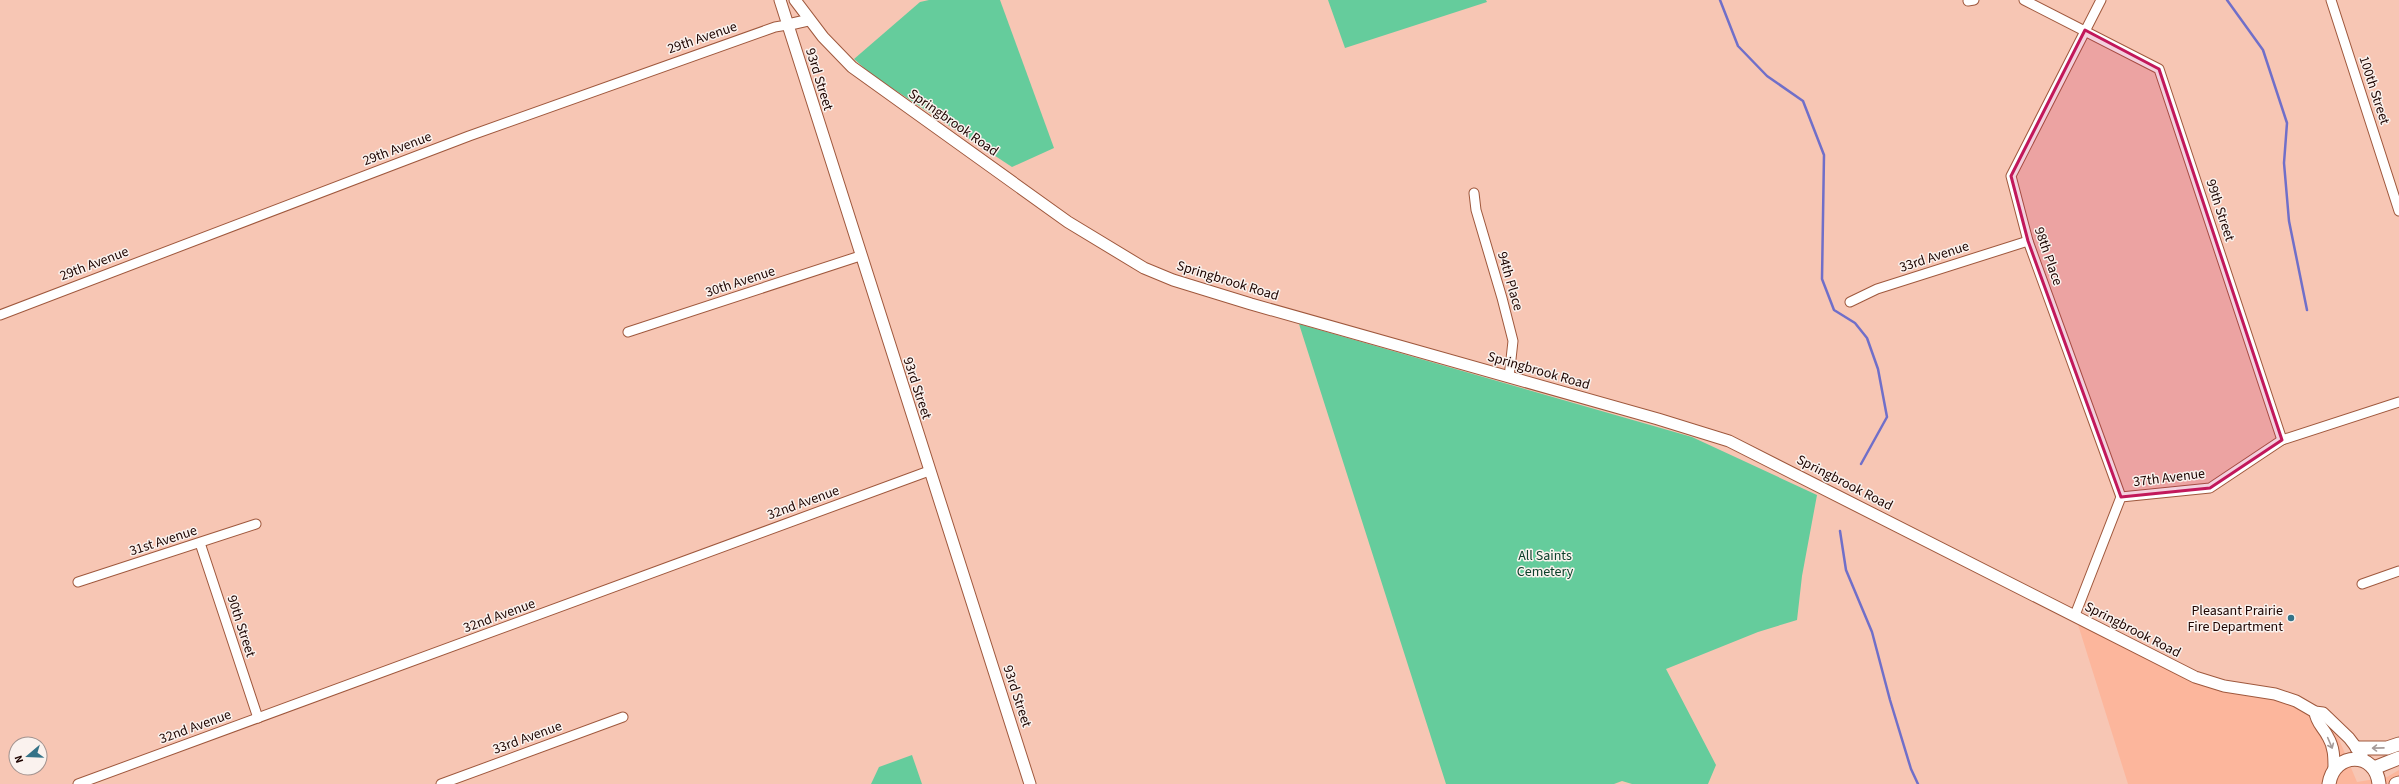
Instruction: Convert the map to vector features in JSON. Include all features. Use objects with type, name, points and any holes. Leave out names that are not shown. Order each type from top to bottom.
[{"type":"main road","points":[[2357,748],[2387,748],[2399,744]]},
{"type":"main road","points":[[2372,767],[2399,758]]},
{"type":"main road","points":[[2328,779],[2340,763],[2355,759],[2372,767],[2379,784]]},
{"type":"street","name":"93rd Street","points":[[780,0],[860,256],[1030,784]]},
{"type":"street","name":"Springbrook Road","points":[[795,0],[809,20],[837,53],[870,81],[1074,226],[1144,268],[1173,280],[1251,304],[1729,441],[2195,677],[2224,686],[2275,694],[2296,701],[2315,712],[2323,713],[2357,748],[2372,767]]},
{"type":"street","name":"99th Street","points":[[2024,0],[2159,69],[2282,440]]},
{"type":"street","points":[[2085,30],[2101,0]]},
{"type":"street","name":"100th Street","points":[[2331,0],[2399,211]]},
{"type":"street","name":"29th Avenue","points":[[0,316],[490,128],[760,32],[809,20]]},
{"type":"street","name":"98th Place","points":[[2085,30],[2011,176],[2028,241],[2122,497]]},
{"type":"street","name":"94th Place","points":[[1474,194],[1476,210],[1502,298],[1512,341],[1509,377]]},
{"type":"street","name":"33rd Avenue","points":[[1850,302],[1877,289],[2028,241]]},
{"type":"street","name":"30th Avenue","points":[[628,332],[860,256]]},
{"type":"street","name":"37th Avenue","points":[[2075,616],[2122,497],[2210,488],[2282,440],[2399,402]]},
{"type":"street","name":"32nd Avenue","points":[[78,784],[929,471]]},
{"type":"street","name":"31st Avenue","points":[[78,582],[256,524]]},
{"type":"street","name":"90th Street","points":[[200,543],[258,718]]},
{"type":"street","points":[[2362,584],[2399,571]]},
{"type":"street","points":[[2315,712],[2316,721],[2328,737],[2334,752],[2328,779]]},
{"type":"street","name":"33rd Avenue","points":[[441,784],[623,717]]},
{"type":"highlighted area","points":[[2085,30],[2159,69],[2282,440],[2210,488],[2121,497],[2028,241],[2011,176]]},
{"type":"shaded area","points":[[2075,615],[2168,664],[2292,699],[2325,723],[2338,737],[2357,782],[2387,777],[2399,770],[2399,784],[2128,784]]},
{"type":"green space","points":[[929,0],[1000,0],[1054,148],[1012,167],[872,75],[854,59],[920,2]]},
{"type":"green space","points":[[1328,0],[1486,0],[1487,2],[1345,48]]},
{"type":"green space","name":"All Saints Cemetery","points":[[1299,324],[1692,437],[1817,495],[1802,576],[1797,620],[1758,632],[1666,669],[1716,765],[1708,784],[1632,784],[1622,781],[1614,784],[1446,784]]},
{"type":"green space","points":[[912,755],[922,784],[871,784],[879,767]]},
{"type":"waterway","points":[[1720,0],[1738,46],[1767,76],[1803,101],[1824,155],[1822,279],[1834,310],[1855,323],[1867,338],[1878,369],[1887,417],[1861,464]]},
{"type":"waterway","points":[[2227,0],[2263,50],[2287,123],[2284,163],[2289,221],[2307,310]]},
{"type":"waterway","points":[[1840,531],[1846,570],[1872,632],[1890,700],[1911,769],[1918,784]]},
{"type":"place","name":"Pleasant Prairie Fire Department","points":[[2291,618]]}]
